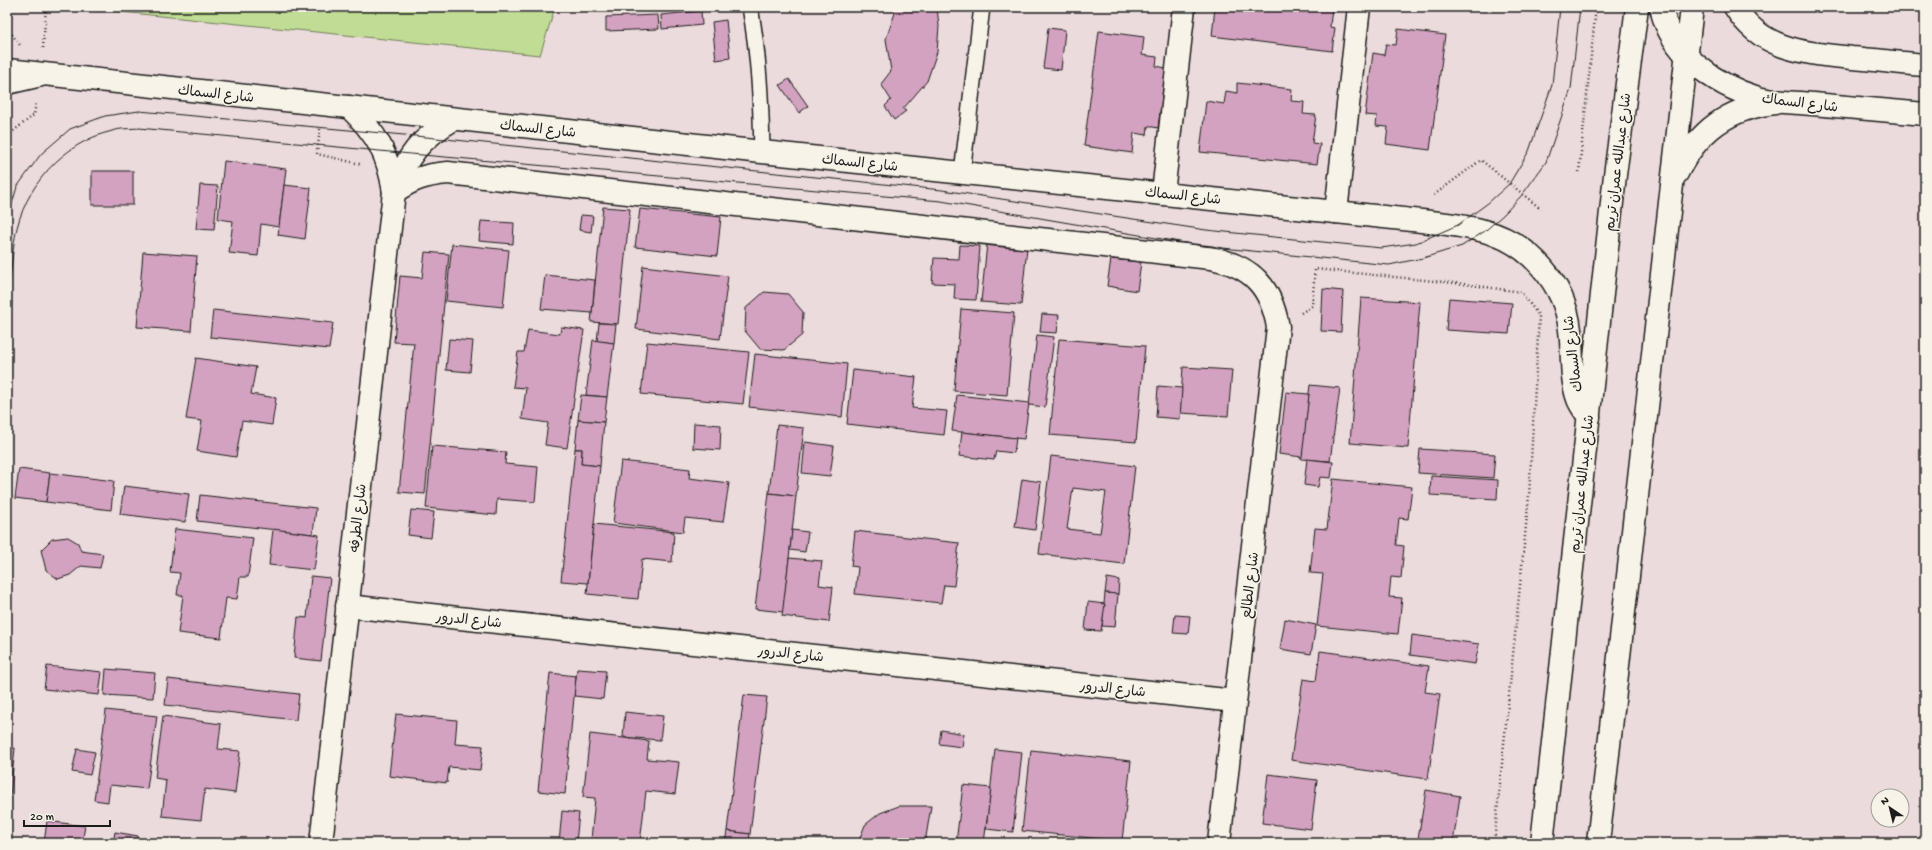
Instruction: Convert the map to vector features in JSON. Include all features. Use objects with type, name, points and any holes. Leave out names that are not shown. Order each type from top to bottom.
[{"type":"street","points":[[1163,193],[1184,7]]},
{"type":"street","points":[[1336,212],[1359,7]]},
{"type":"street","name":"شارع عبدالله عمران تريم","points":[[1542,843],[1615,175],[1637,7]]},
{"type":"street","name":"شارع السماك","points":[[1661,7],[1666,26],[1675,42],[1708,75],[1733,89],[1760,98],[1789,102],[1925,114]]},
{"type":"street","points":[[1598,843],[1692,7]]},
{"type":"street","points":[[1735,7],[1739,14],[1757,32],[1778,45],[1802,53],[1925,66]]},
{"type":"street","name":"شارع السماك","points":[[7,70],[348,108],[1458,225],[1485,231],[1508,240],[1536,260],[1556,284],[1568,313],[1574,382],[1578,400],[1589,417]]},
{"type":"street","points":[[7,83],[41,74]]},
{"type":"street","points":[[1672,183],[1686,156],[1705,132],[1730,115],[1758,105],[1789,102]]},
{"type":"street","name":"شارع الطرفه","points":[[348,108],[373,132],[379,142],[391,171],[394,192]]},
{"type":"street","name":"شارع الطرفه","points":[[321,843],[394,192],[401,172],[411,154],[426,137],[454,119]]},
{"type":"street","name":"شارع الطالع","points":[[394,192],[410,181],[429,175],[448,173],[1211,258],[1228,262],[1239,267],[1258,280],[1268,294],[1275,310],[1278,327],[1219,843]]},
{"type":"street","name":"شارع الدرور","points":[[347,606],[1235,700]]},
{"type":"lane","points":[[750,7],[758,45],[761,85],[762,152]]},
{"type":"lane","points":[[962,173],[982,7]]},
{"type":"path","points":[[7,136],[34,115],[41,74],[46,7]]},
{"type":"path","points":[[1579,172],[1596,7]]},
{"type":"path","points":[[323,105],[317,154],[365,165]]},
{"type":"path","points":[[1403,219],[1481,160],[1541,210]]},
{"type":"path","points":[[1278,327],[1312,306],[1315,269],[1464,284],[1521,292],[1539,316],[1529,496],[1494,843]]},
{"type":"green space","points":[[102,7],[555,7],[540,55],[102,10]]},
{"type":"building","points":[[891,7],[937,7],[939,26],[937,52],[927,81],[903,109],[906,111],[894,120],[885,106],[891,100],[881,84],[891,71],[886,39],[895,13]]},
{"type":"building","points":[[1215,7],[1332,7],[1330,27],[1335,28],[1332,51],[1212,36]]},
{"type":"building","points":[[701,11],[702,25],[662,29],[661,15]]},
{"type":"building","points":[[658,15],[659,29],[606,31],[606,17]]},
{"type":"building","points":[[726,20],[730,58],[716,60],[712,22]]},
{"type":"building","points":[[1048,28],[1065,30],[1061,70],[1043,68]]},
{"type":"building","points":[[1398,29],[1445,35],[1430,150],[1386,144],[1388,127],[1376,126],[1377,116],[1365,115],[1373,53],[1384,55],[1386,44],[1396,45]]},
{"type":"building","points":[[1099,31],[1144,37],[1142,55],[1157,57],[1156,66],[1166,68],[1158,128],[1148,126],[1147,135],[1134,133],[1132,153],[1084,146]]},
{"type":"building","points":[[789,79],[808,106],[799,113],[780,85]]},
{"type":"building","points":[[1237,83],[1292,89],[1291,101],[1304,102],[1303,114],[1316,115],[1312,143],[1320,144],[1317,164],[1200,152],[1206,101],[1224,104],[1226,91],[1237,93]]},
{"type":"building","points":[[224,161],[286,169],[279,227],[261,224],[258,256],[229,253],[233,221],[218,219]]},
{"type":"building","points":[[92,171],[133,171],[133,205],[92,205]]},
{"type":"building","points":[[200,185],[218,186],[214,230],[196,229]]},
{"type":"building","points":[[284,185],[311,188],[305,239],[278,235]]},
{"type":"building","points":[[603,207],[630,209],[618,324],[591,322]]},
{"type":"building","points":[[640,209],[721,217],[717,256],[635,247]]},
{"type":"building","points":[[581,215],[593,216],[591,232],[579,230]]},
{"type":"building","points":[[481,221],[514,223],[513,244],[479,241]]},
{"type":"building","points":[[452,244],[509,250],[503,307],[446,301]]},
{"type":"building","points":[[987,244],[1027,248],[1021,305],[981,302]]},
{"type":"building","points":[[960,245],[980,246],[976,300],[954,299],[955,284],[932,283],[934,258],[959,259]]},
{"type":"building","points":[[143,252],[197,256],[191,331],[137,327]]},
{"type":"building","points":[[425,252],[449,254],[425,494],[399,492],[414,343],[394,342],[400,276],[422,278]]},
{"type":"building","points":[[1111,259],[1141,262],[1137,291],[1107,286]]},
{"type":"building","points":[[643,266],[728,276],[720,339],[636,329]]},
{"type":"building","points":[[545,275],[595,280],[592,313],[541,309]]},
{"type":"building","points":[[1323,289],[1343,291],[1341,332],[1321,331]]},
{"type":"building","points":[[764,292],[788,294],[803,312],[802,335],[784,350],[760,349],[745,331],[746,308]]},
{"type":"building","points":[[1361,298],[1420,302],[1408,448],[1350,443]]},
{"type":"building","points":[[1449,298],[1512,303],[1509,334],[1446,330]]},
{"type":"building","points":[[961,309],[1014,313],[1007,395],[954,391]]},
{"type":"building","points":[[213,310],[333,323],[329,349],[210,337]]},
{"type":"building","points":[[1042,314],[1059,315],[1057,333],[1040,332]]},
{"type":"building","points":[[599,323],[616,324],[614,343],[597,341]]},
{"type":"building","points":[[561,327],[584,330],[567,448],[545,445],[548,423],[522,419],[526,388],[513,387],[518,352],[524,352],[528,330],[560,334]]},
{"type":"building","points":[[1037,335],[1054,337],[1045,407],[1029,405]]},
{"type":"building","points":[[449,339],[473,341],[470,372],[446,370]]},
{"type":"building","points":[[1059,339],[1145,346],[1136,442],[1050,435]]},
{"type":"building","points":[[593,340],[614,343],[607,397],[586,395]]},
{"type":"building","points":[[647,342],[749,352],[743,404],[641,394]]},
{"type":"building","points":[[755,354],[847,364],[842,417],[749,407]]},
{"type":"building","points":[[196,358],[256,367],[251,394],[276,398],[272,425],[242,421],[236,457],[197,451],[202,421],[186,419]]},
{"type":"building","points":[[1183,367],[1232,370],[1228,416],[1180,413]]},
{"type":"building","points":[[853,370],[916,377],[912,408],[947,411],[944,435],[847,424]]},
{"type":"building","points":[[1310,385],[1340,388],[1330,461],[1301,459]]},
{"type":"building","points":[[1158,386],[1182,388],[1180,419],[1156,417]]},
{"type":"building","points":[[1286,392],[1309,394],[1302,457],[1279,454]]},
{"type":"building","points":[[581,395],[607,397],[604,422],[578,420]]},
{"type":"building","points":[[957,395],[1029,403],[1024,439],[952,431]]},
{"type":"building","points":[[578,420],[604,422],[600,466],[581,464],[582,449],[575,449]]},
{"type":"building","points":[[694,423],[721,425],[720,450],[693,448]]},
{"type":"building","points":[[777,425],[804,428],[796,496],[769,493]]},
{"type":"building","points":[[962,432],[1016,438],[1014,453],[996,451],[994,460],[959,456]]},
{"type":"building","points":[[805,442],[834,446],[830,476],[802,473]]},
{"type":"building","points":[[432,446],[506,452],[505,464],[538,467],[535,502],[497,499],[496,515],[426,508]]},
{"type":"building","points":[[575,449],[582,449],[581,464],[600,466],[588,583],[561,581]]},
{"type":"building","points":[[1420,449],[1495,454],[1493,478],[1418,473]]},
{"type":"building","points":[[1051,456],[1135,466],[1124,564],[1039,554]],"holes":[[[1073,488],[1106,492],[1100,533],[1067,529]]]},
{"type":"building","points":[[1307,459],[1333,462],[1331,478],[1320,477],[1318,487],[1304,485]]},
{"type":"building","points":[[621,461],[690,469],[689,478],[729,483],[723,522],[685,518],[683,532],[613,523]]},
{"type":"building","points":[[19,469],[50,473],[46,502],[15,498]]},
{"type":"building","points":[[50,473],[114,481],[111,510],[46,502]]},
{"type":"building","points":[[1431,476],[1498,480],[1497,499],[1430,495]]},
{"type":"building","points":[[1022,479],[1041,482],[1035,530],[1015,527]]},
{"type":"building","points":[[1333,479],[1412,487],[1408,519],[1399,518],[1396,545],[1404,546],[1401,578],[1391,577],[1389,597],[1402,598],[1398,634],[1317,626],[1323,574],[1310,573],[1315,528],[1327,529]]},
{"type":"building","points":[[124,486],[189,494],[185,522],[120,514]]},
{"type":"building","points":[[769,493],[796,496],[783,612],[755,609]]},
{"type":"building","points":[[200,495],[316,508],[313,534],[197,521]]},
{"type":"building","points":[[411,510],[434,512],[431,538],[408,535]]},
{"type":"building","points":[[594,524],[674,532],[672,562],[642,559],[638,599],[587,594]]},
{"type":"building","points":[[175,529],[253,538],[248,577],[240,577],[237,599],[226,598],[221,638],[178,633],[183,595],[177,595],[180,573],[170,572]]},
{"type":"building","points":[[273,529],[319,535],[314,570],[269,565]]},
{"type":"building","points":[[792,530],[808,532],[805,552],[790,550]]},
{"type":"building","points":[[855,531],[959,543],[954,586],[944,585],[941,603],[855,594],[858,567],[851,566]]},
{"type":"building","points":[[68,537],[78,543],[81,551],[103,554],[100,568],[81,566],[70,575],[58,579],[46,570],[41,550],[52,539]]},
{"type":"building","points":[[789,558],[822,561],[819,585],[833,587],[829,622],[782,616]]},
{"type":"building","points":[[311,576],[330,578],[321,661],[294,658],[298,617],[307,618]]},
{"type":"building","points":[[1107,578],[1119,580],[1118,594],[1105,593]]},
{"type":"building","points":[[1105,593],[1118,594],[1115,627],[1102,626]]},
{"type":"building","points":[[1088,602],[1105,604],[1101,631],[1085,630]]},
{"type":"building","points":[[1175,615],[1190,616],[1188,634],[1173,633]]},
{"type":"building","points":[[1285,619],[1316,625],[1311,654],[1280,649]]},
{"type":"building","points":[[1412,635],[1479,644],[1475,664],[1410,655]]},
{"type":"building","points":[[1320,651],[1429,666],[1425,692],[1440,694],[1428,779],[1291,760],[1303,679],[1316,681]]},
{"type":"building","points":[[47,666],[102,672],[99,695],[44,689]]},
{"type":"building","points":[[106,669],[155,673],[153,698],[104,695]]},
{"type":"building","points":[[577,669],[606,671],[603,699],[574,696]]},
{"type":"building","points":[[550,673],[576,676],[565,794],[538,791]]},
{"type":"building","points":[[168,679],[299,694],[296,720],[165,705]]},
{"type":"building","points":[[744,695],[767,697],[750,834],[727,831]]},
{"type":"building","points":[[106,710],[157,716],[147,789],[110,785],[108,802],[94,800]]},
{"type":"building","points":[[625,712],[663,716],[660,740],[623,737]]},
{"type":"building","points":[[396,714],[457,720],[455,744],[483,746],[480,770],[449,767],[447,783],[389,776]]},
{"type":"building","points":[[163,716],[221,724],[218,749],[240,751],[235,793],[205,789],[201,820],[162,816],[166,780],[155,778]]},
{"type":"building","points":[[941,730],[964,734],[962,747],[939,744]]},
{"type":"building","points":[[590,734],[649,741],[647,759],[679,762],[675,794],[646,791],[640,843],[591,840],[595,798],[583,797]]},
{"type":"building","points":[[7,748],[15,748],[7,826]]},
{"type":"building","points":[[77,749],[95,752],[90,775],[72,772]]},
{"type":"building","points":[[995,749],[1022,752],[1013,832],[986,829]]},
{"type":"building","points":[[1031,750],[1131,761],[1122,841],[1022,831]]},
{"type":"building","points":[[1268,774],[1317,780],[1311,829],[1262,823]]},
{"type":"building","points":[[963,785],[991,788],[984,843],[956,843]]},
{"type":"building","points":[[1426,790],[1460,796],[1453,843],[1418,839]]},
{"type":"building","points":[[899,806],[931,806],[925,843],[858,843],[865,825],[880,813]]},
{"type":"building","points":[[562,811],[579,813],[576,843],[559,843]]},
{"type":"building","points":[[47,821],[85,826],[82,843],[44,843]]},
{"type":"building","points":[[727,831],[750,834],[749,843],[725,843]]},
{"type":"building","points":[[115,832],[138,836],[136,843],[113,843]]},
{"type":"tram line","points":[[7,220],[17,187],[41,154],[70,129],[105,116],[139,111],[426,137],[942,190],[1206,230],[1381,248],[1416,243],[1458,225],[1488,203],[1509,184],[1529,151],[1552,85],[1560,7]]},
{"type":"tram line","points":[[7,310],[15,237],[27,201],[36,185],[48,170],[77,146],[94,137],[115,130],[139,128],[411,154],[941,201],[1203,246],[1389,265],[1423,258],[1462,246],[1485,231],[1522,195],[1546,162],[1571,89],[1580,7]]}]
